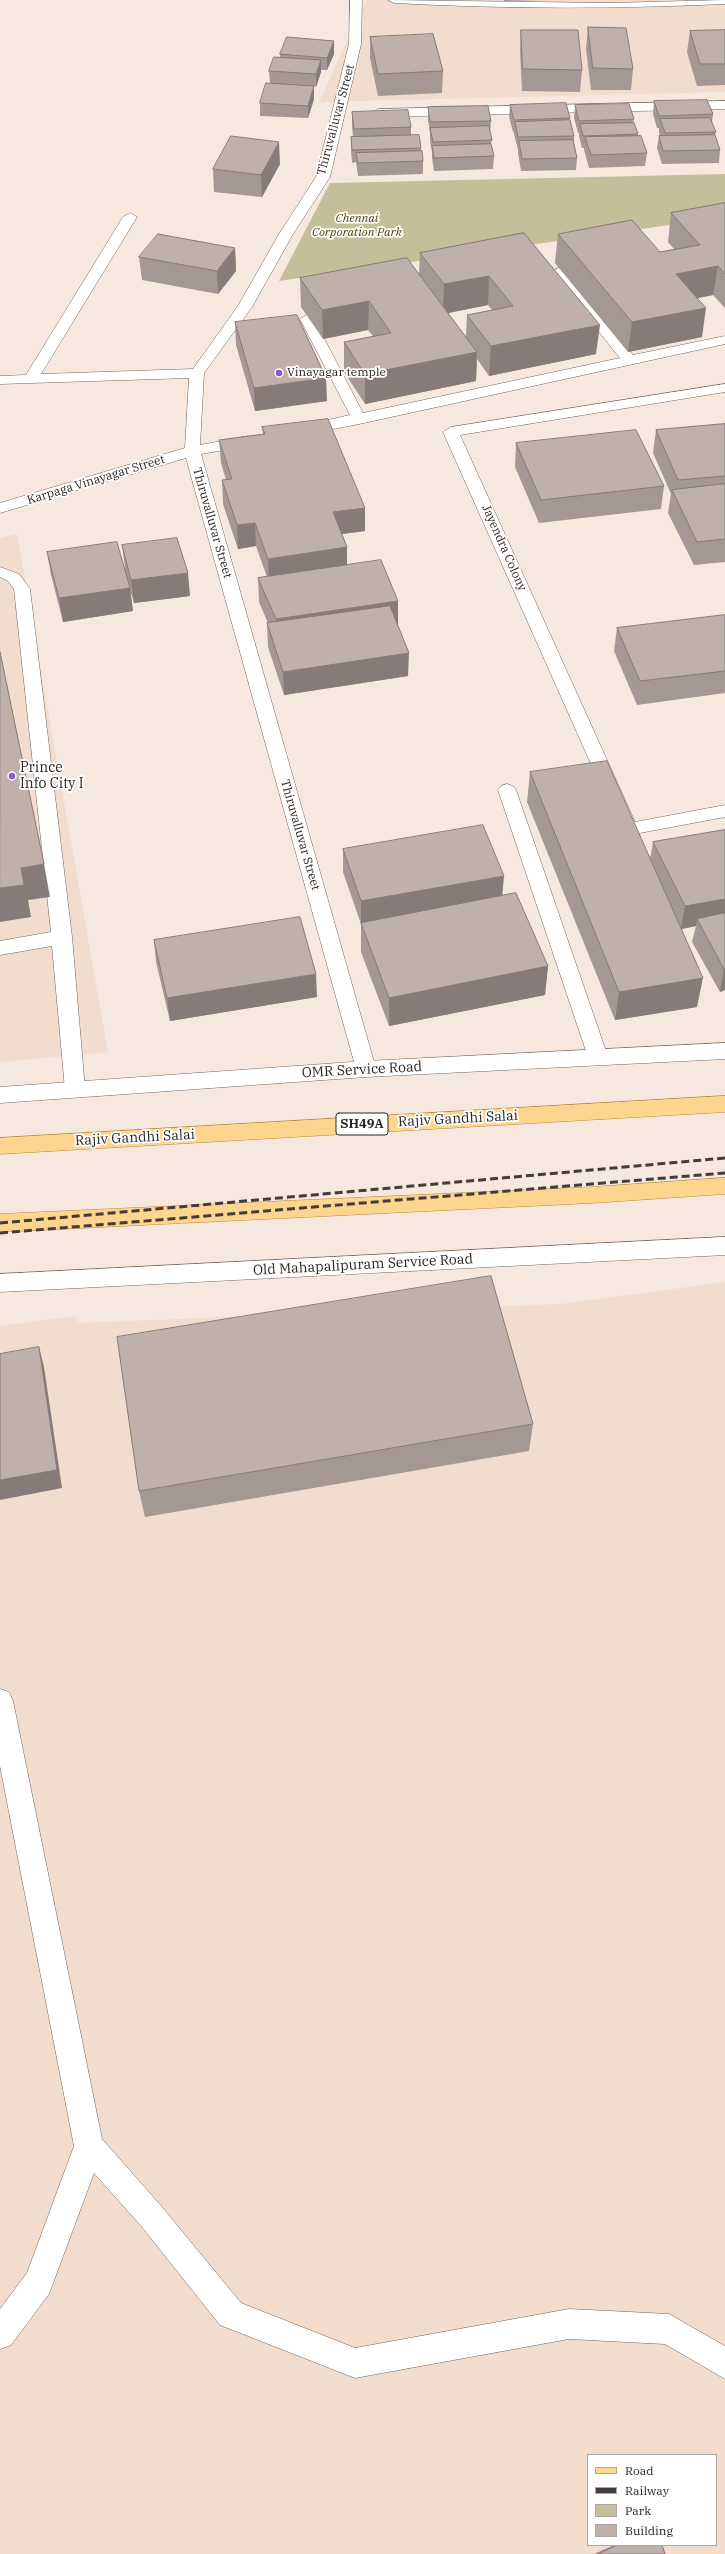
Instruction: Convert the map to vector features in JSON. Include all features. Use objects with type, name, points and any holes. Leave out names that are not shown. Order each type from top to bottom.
[{"type":"main road","name":"Rajiv Gandhi Salai","points":[[0,1146],[725,1104]]},
{"type":"main road","points":[[0,1223],[592,1195],[725,1186]]},
{"type":"street","name":"Thiruvalluvar Street","points":[[356,0],[351,114],[323,177],[286,234],[245,307],[197,373],[192,451],[366,1069]]},
{"type":"street","points":[[394,0],[501,5],[609,6],[725,1]]},
{"type":"street","points":[[351,114],[725,105]]},
{"type":"street","points":[[32,377],[130,217]]},
{"type":"street","points":[[558,272],[629,360]]},
{"type":"street","points":[[307,319],[359,419]]},
{"type":"street","points":[[290,432],[359,419],[725,340]]},
{"type":"street","points":[[0,380],[32,377],[197,373]]},
{"type":"street","name":"Jayendra Colony","points":[[725,388],[451,432],[629,829],[725,811]]},
{"type":"street","name":"Karpaga Vinayagar Street","points":[[0,508],[192,451],[259,438]]},
{"type":"street","points":[[0,572],[9,573],[17,579],[22,589],[62,937],[70,1016],[75,1089]]},
{"type":"street","points":[[507,790],[598,1057]]},
{"type":"street","points":[[0,948],[62,937]]},
{"type":"street","name":"OMR Service Road","points":[[0,1095],[366,1069],[725,1051]]},
{"type":"street","name":"Old Mahapalipuram Service Road","points":[[0,1284],[312,1266],[554,1256],[725,1246]]},
{"type":"street","points":[[0,1701],[89,2146],[152,2217],[231,2314],[354,2363],[569,2324],[669,2329],[725,2364]]},
{"type":"street","points":[[0,2334],[38,2283],[89,2146]]},
{"type":"shaded area","points":[[366,0],[725,0],[725,92],[319,102]]},
{"type":"shaded area","points":[[17,534],[108,1052],[0,1062],[0,538]]},
{"type":"shaded area","points":[[725,1282],[725,2554],[0,2554],[0,1326],[76,1316],[77,1323],[561,1304]]},
{"type":"green space","name":"Chennai Corporation Park","points":[[725,174],[725,217],[279,281],[330,183]]},
{"type":"building","points":[[588,27],[626,28],[633,69],[593,68]]},
{"type":"building","points":[[521,30],[578,30],[582,70],[523,69]]},
{"type":"building","points":[[725,30],[725,64],[700,64],[690,31]]},
{"type":"building","points":[[433,34],[443,71],[378,74],[370,37]]},
{"type":"building","points":[[287,37],[334,41],[327,58],[280,54]]},
{"type":"building","points":[[274,57],[321,60],[316,74],[269,71]]},
{"type":"building","points":[[266,83],[314,86],[308,106],[260,103]]},
{"type":"building","points":[[707,100],[713,114],[659,116],[654,101]]},
{"type":"building","points":[[566,103],[570,118],[514,120],[510,105]]},
{"type":"building","points":[[629,104],[634,119],[579,121],[575,105]]},
{"type":"building","points":[[488,106],[491,121],[430,122],[428,107]]},
{"type":"building","points":[[408,110],[411,127],[354,129],[352,112]]},
{"type":"building","points":[[710,118],[716,132],[665,133],[660,119]]},
{"type":"building","points":[[570,120],[574,136],[518,137],[515,122]]},
{"type":"building","points":[[634,123],[638,134],[583,136],[580,124]]},
{"type":"building","points":[[489,126],[492,140],[433,142],[430,128]]},
{"type":"building","points":[[419,135],[421,148],[352,150],[351,137]]},
{"type":"building","points":[[715,135],[720,150],[663,151],[659,136]]},
{"type":"building","points":[[231,136],[279,142],[261,175],[213,169]]},
{"type":"building","points":[[641,136],[647,153],[591,155],[585,137]]},
{"type":"building","points":[[573,140],[577,158],[522,159],[519,141]]},
{"type":"building","points":[[491,144],[494,156],[434,158],[432,146]]},
{"type":"building","points":[[422,151],[423,161],[358,163],[356,153]]},
{"type":"building","points":[[725,203],[725,274],[718,266],[676,274],[706,308],[632,322],[558,234],[632,220],[660,252],[700,245],[671,213]]},
{"type":"building","points":[[524,233],[600,325],[491,346],[467,315],[513,306],[489,276],[444,284],[420,253]]},
{"type":"building","points":[[158,234],[235,248],[217,271],[139,257]]},
{"type":"building","points":[[407,258],[477,352],[365,374],[344,342],[391,333],[369,301],[322,310],[300,278]]},
{"type":"building","points":[[297,315],[326,378],[254,388],[235,322]]},
{"type":"building","points":[[328,419],[365,508],[333,512],[347,547],[268,559],[255,523],[237,525],[222,480],[232,479],[219,440],[265,434],[262,427]]},
{"type":"building","points":[[725,424],[725,476],[678,480],[656,430]]},
{"type":"building","points":[[636,430],[664,486],[541,500],[516,443]]},
{"type":"building","points":[[725,484],[725,539],[697,542],[672,490]]},
{"type":"building","points":[[177,538],[188,573],[131,580],[122,545]]},
{"type":"building","points":[[117,542],[130,588],[59,598],[47,552]]},
{"type":"building","points":[[381,560],[398,601],[276,619],[258,578]]},
{"type":"building","points":[[390,606],[409,653],[283,672],[267,623]]},
{"type":"building","points":[[725,615],[725,671],[640,681],[617,628]]},
{"type":"building","name":"Prince Info City I","points":[[0,652],[44,864],[21,868],[24,885],[0,888]]},
{"type":"building","points":[[607,761],[703,978],[619,992],[530,772]]},
{"type":"building","points":[[483,825],[504,876],[361,901],[343,849]]},
{"type":"building","points":[[725,830],[725,899],[685,906],[653,842]]},
{"type":"building","points":[[516,893],[548,966],[389,998],[361,923]]},
{"type":"building","points":[[725,913],[725,969],[724,969],[697,919]]},
{"type":"building","points":[[300,917],[316,974],[167,998],[154,940]]},
{"type":"building","points":[[491,1276],[533,1424],[139,1491],[117,1337]]},
{"type":"building","points":[[39,1347],[57,1470],[0,1480],[0,1354]]},
{"type":"building","points":[[616,2546],[662,2546],[665,2554],[598,2554]]},
{"type":"railway","points":[[0,1223],[725,1158]]},
{"type":"railway","points":[[0,1233],[725,1173]]},
{"type":"place","name":"Vinayagar temple","points":[[279,373]]},
{"type":"place","name":"Prince Info City I","points":[[12,776]]}]
